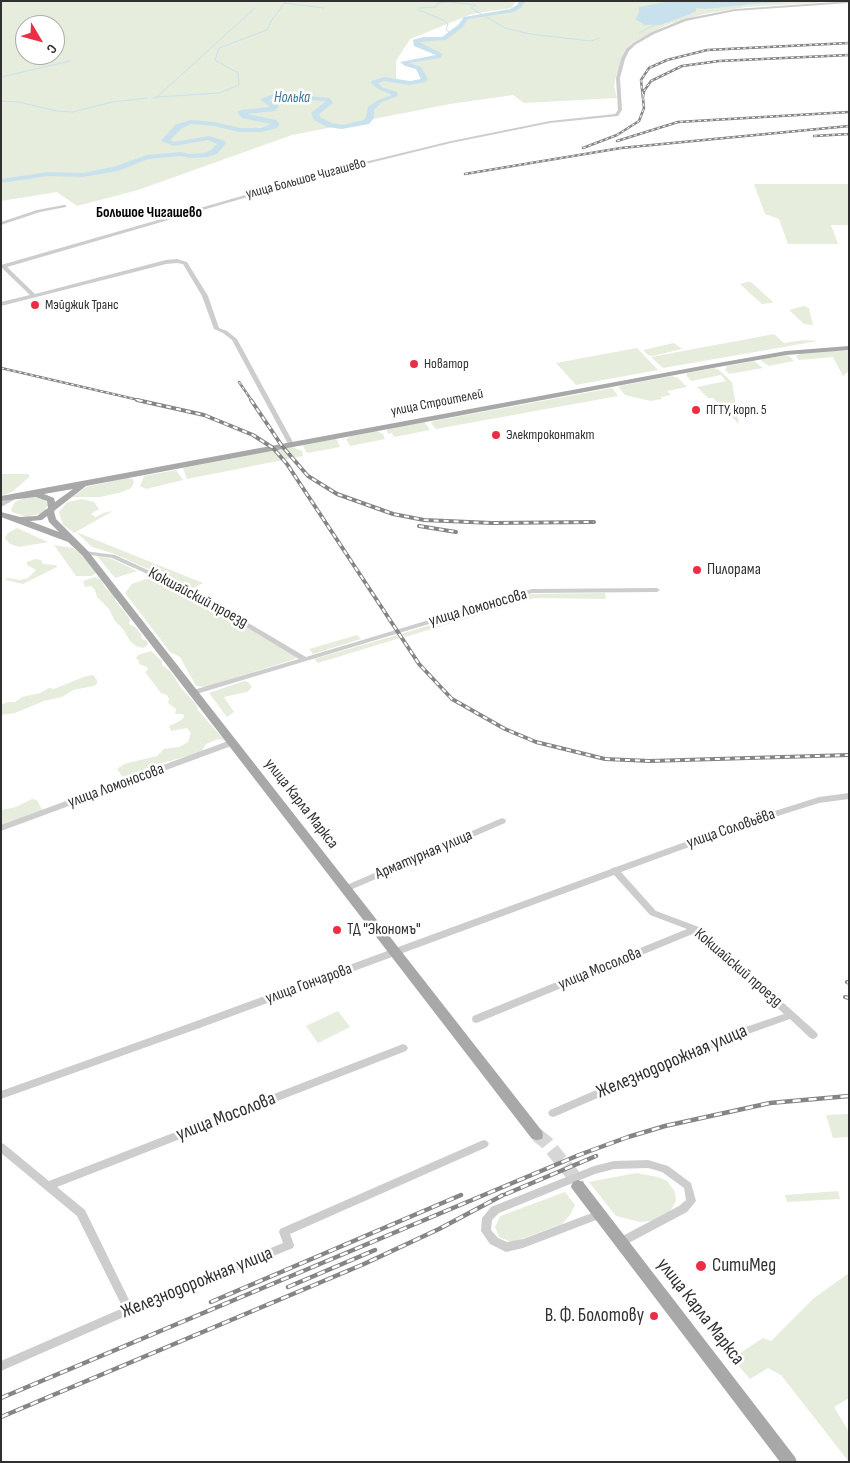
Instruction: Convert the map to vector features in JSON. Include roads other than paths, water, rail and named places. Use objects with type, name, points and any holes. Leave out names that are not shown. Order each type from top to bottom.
[{"type":"main road","name":"улица Строителей","points":[[1,499],[16,498],[89,482],[786,353],[849,348]]},
{"type":"main road","points":[[16,498],[8,503],[5,510],[15,519],[39,518],[69,494],[89,482]]},
{"type":"main road","points":[[31,494],[48,497],[53,504],[51,510],[52,520],[71,540]]},
{"type":"main road","name":"улица Карла Маркса","points":[[1,514],[71,540],[85,553],[537,1135]]},
{"type":"main road","name":"улица Карла Маркса","points":[[578,1186],[790,1462]]},
{"type":"street","name":"улица Большое Чигашево","points":[[2,266],[345,167],[451,142],[544,124],[616,115],[620,110],[618,78],[627,50],[653,33],[685,20],[726,12],[772,6],[849,2]]},
{"type":"street","points":[[1,224],[39,211],[64,206]]},
{"type":"street","points":[[1,304],[166,262],[177,261],[185,263],[205,296],[218,329],[234,339],[291,444]]},
{"type":"street","points":[[2,266],[32,295]]},
{"type":"street","points":[[1,505],[16,498]]},
{"type":"street","name":"Кокшайский проезд","points":[[85,553],[113,556],[194,593],[305,659]]},
{"type":"street","name":"улица Ломоносова","points":[[193,693],[532,592],[657,590]]},
{"type":"street","name":"улица Ломоносова","points":[[1,828],[231,743]]},
{"type":"street","name":"улица Соловьёва","points":[[615,870],[801,805],[838,796],[849,796]]},
{"type":"street","name":"Арматурная улица","points":[[345,888],[502,821]]},
{"type":"street","name":"Кокшайский проезд","points":[[615,870],[653,913],[696,930],[813,1035]]},
{"type":"street","name":"улица Гончарова","points":[[1,1095],[615,870]]},
{"type":"street","name":"улица Мосолова","points":[[476,1019],[696,930]]},
{"type":"street","name":"Железнодорожная улица","points":[[553,1113],[731,1036],[792,1015]]},
{"type":"street","name":"улица Мосолова","points":[[48,1186],[403,1048]]},
{"type":"street","name":"Железнодорожная улица","points":[[1,1366],[129,1310],[289,1245],[284,1232],[484,1144]]},
{"type":"street","points":[[1,1147],[81,1213],[129,1310]]},
{"type":"street","points":[[600,1214],[523,1243],[506,1247],[494,1241],[486,1232],[487,1218],[495,1210],[594,1170],[614,1165],[648,1164],[665,1169],[688,1186],[691,1201],[684,1209],[621,1242]]},
{"type":"water","points":[[671,1],[805,1],[705,9],[696,8],[696,11],[688,15],[660,25],[645,25],[635,19],[639,13],[639,7]]},
{"type":"waterway","name":"Нолька","points":[[241,130],[262,130],[274,126],[276,124],[273,122],[245,116],[241,112],[272,109],[275,106],[264,99],[277,95],[327,99],[329,103],[315,113],[317,118],[330,125],[342,127],[366,122],[370,118],[371,109],[380,101],[395,96],[395,93],[380,88],[373,82],[384,79],[410,83],[425,79],[419,68],[403,62],[438,57],[440,54],[416,45],[415,41],[444,39],[461,26],[466,18],[512,11],[520,6],[522,1]]},
{"type":"waterway","name":"Нолька","points":[[451,33],[446,30],[448,24],[443,20],[419,10],[419,8],[436,7],[437,3],[448,2],[476,5],[471,8],[505,28],[530,34],[591,41],[599,38]]},
{"type":"waterway","points":[[157,97],[219,93],[239,85],[238,73],[215,60],[219,48],[267,30],[271,21],[284,3]]},
{"type":"waterway","points":[[284,3],[324,8]]},
{"type":"waterway","points":[[157,97],[255,8]]},
{"type":"waterway","points":[[639,33],[655,25]]},
{"type":"waterway","points":[[1,77],[70,61]]},
{"type":"waterway","points":[[153,98],[157,97]]},
{"type":"waterway","points":[[1,101],[18,102],[57,111],[73,112],[112,102],[147,98]]},
{"type":"waterway","name":"Нолька","points":[[1,181],[48,174],[83,175],[115,169],[147,157],[180,154],[190,156],[205,155],[214,152],[222,143],[209,138],[174,144],[165,141],[178,127],[190,122],[214,124],[239,130]]},
{"type":"tunnel","points":[[537,1135],[546,1142],[572,1174],[578,1186]]},
{"type":"railway","points":[[583,148],[617,135],[639,121],[644,108],[641,80],[649,68],[667,60],[707,50],[849,43]]},
{"type":"railway","points":[[643,97],[644,91],[651,81],[682,66],[719,61],[849,55]]},
{"type":"railway","points":[[617,141],[678,122],[849,112]]},
{"type":"railway","points":[[465,174],[621,148],[849,126]]},
{"type":"railway","points":[[814,136],[849,134]]},
{"type":"railway","points":[[1,368],[143,401]]},
{"type":"railway","points":[[239,382],[252,401]]},
{"type":"railway","points":[[137,400],[204,415],[253,435],[273,448],[287,464],[419,664],[452,699],[505,729],[536,742],[605,759],[650,761],[849,755]]},
{"type":"railway","points":[[251,400],[282,446],[308,476],[337,494],[393,514],[424,520],[492,523],[594,522]]},
{"type":"railway","points":[[419,526],[456,532]]},
{"type":"railway","points":[[845,997],[849,998]]},
{"type":"railway","points":[[1,1398],[579,1155],[628,1137],[665,1126],[770,1103],[849,1096]]},
{"type":"railway","points":[[506,1194],[596,1156]]},
{"type":"railway","points":[[211,1302],[461,1195]]},
{"type":"railway","points":[[1,1417],[364,1264],[439,1229],[503,1195]]},
{"type":"railway","points":[[288,1287],[375,1250]]},
{"type":"place","name":"Мэйджик Транс","points":[[35,305]]},
{"type":"place","name":"Новатор","points":[[414,364]]},
{"type":"place","name":"ПГТУ, корп. 5","points":[[696,410]]},
{"type":"place","name":"Электроконтакт","points":[[496,435]]},
{"type":"place","name":"Пилорама","points":[[697,570]]},
{"type":"place","name":"ТД \"Экономъ\"","points":[[337,930]]},
{"type":"place","name":"СитиМед","points":[[701,1266]]},
{"type":"place","name":"В. Ф. Болотову","points":[[654,1316]]},
{"type":"district","name":"Большое Чигашево","points":[[149,213]]}]
